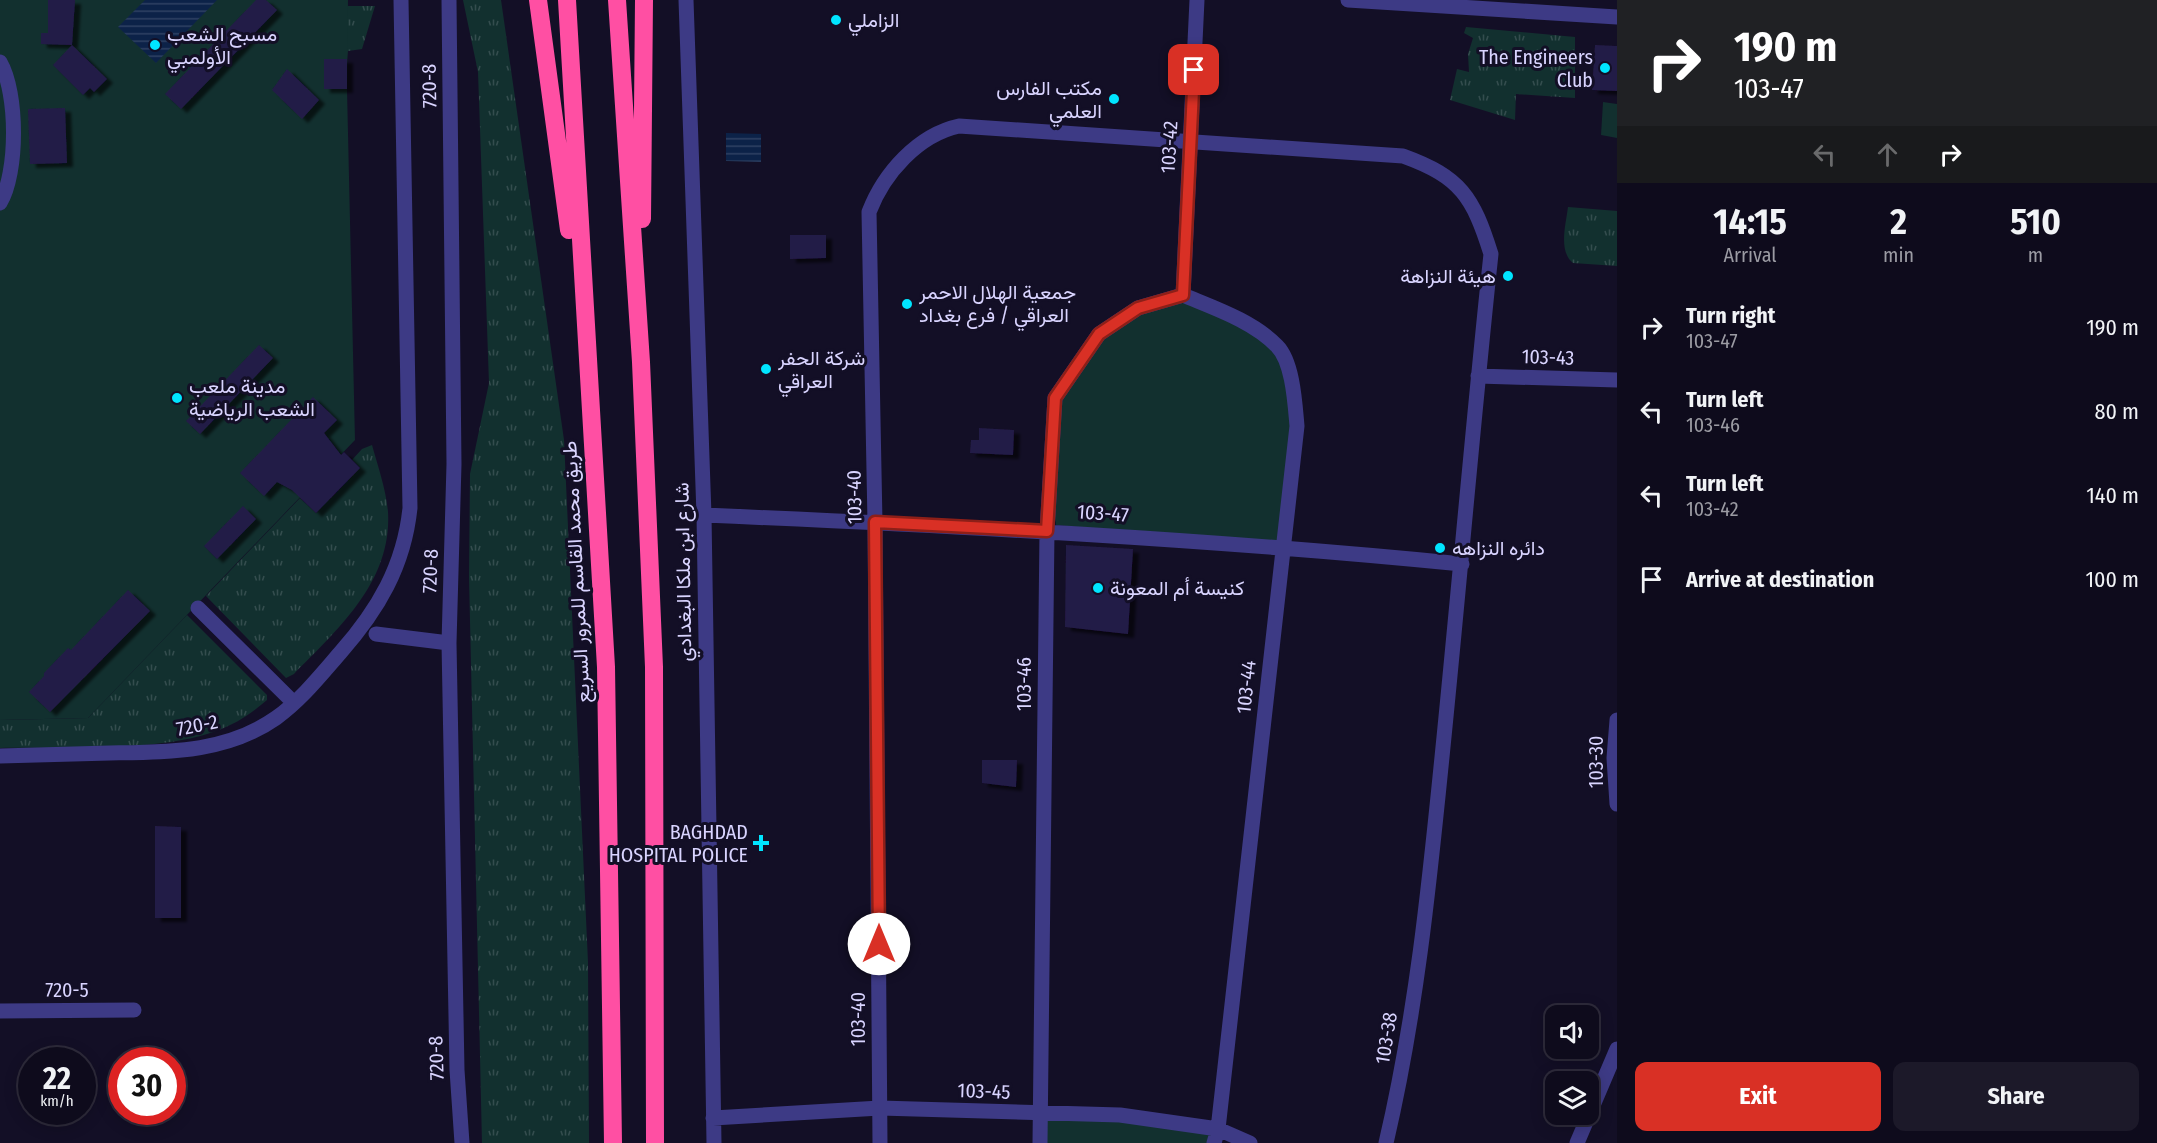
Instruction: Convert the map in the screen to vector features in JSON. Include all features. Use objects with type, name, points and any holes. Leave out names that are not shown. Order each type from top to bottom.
[{"type":"highway","points":[[538,0],[587,368]]},
{"type":"highway","name":"طريق محمد القاسم للمرور السريع","points":[[567,0],[606,667],[613,1143]]},
{"type":"highway","points":[[617,0],[641,362],[654,667],[652,979],[655,1143]]},
{"type":"highway","points":[[641,362],[644,0]]},
{"type":"street","name":"720-8","points":[[360,631],[387,591],[396,571],[408,529],[410,508],[401,0]]},
{"type":"street","name":"720-8","points":[[449,0],[454,464],[448,644],[457,1070],[462,1143]]},
{"type":"street","name":"شارع ابن ملكا البغدادي","points":[[686,0],[704,514],[714,1143]]},
{"type":"street","name":"103-42","points":[[1183,295],[1197,0]]},
{"type":"street","points":[[1348,0],[1617,17]]},
{"type":"street","points":[[0,62],[5,89],[11,175],[0,203]]},
{"type":"street","name":"103-40","points":[[880,1143],[875,522],[869,212],[876,194],[929,137],[942,130],[959,126],[1403,156],[1436,168],[1460,188],[1479,217],[1491,255],[1478,376]]},
{"type":"street","name":"103-46","points":[[1040,1143],[1047,531],[1055,398],[1099,334],[1138,308],[1183,295]]},
{"type":"street","name":"103-44","points":[[1183,295],[1234,316],[1278,347],[1294,385],[1297,426],[1216,1136]]},
{"type":"street","name":"103-43","points":[[1478,376],[1617,380]]},
{"type":"street","name":"103-38","points":[[1386,1143],[1401,1077],[1424,939],[1462,564],[1478,376]]},
{"type":"street","name":"103-47","points":[[704,514],[1047,531],[1283,546],[1462,564]]},
{"type":"street","points":[[198,608],[294,703]]},
{"type":"street","name":"720-2","points":[[0,756],[190,750],[238,738],[276,718],[294,703],[360,631]]},
{"type":"street","points":[[376,634],[448,644]]},
{"type":"street","name":"103-30","points":[[1617,720],[1614,758],[1617,804]]},
{"type":"street","name":"720-5","points":[[0,1011],[134,1010]]},
{"type":"street","points":[[1577,1143],[1617,1049]]},
{"type":"street","name":"103-45","points":[[713,1118],[880,1108],[1119,1115],[1250,1143]]},
{"type":"green space","name":"مدينة ملعب الشعب الرياضية","points":[[0,0],[348,0],[347,89],[355,440],[88,718],[0,720]]},
{"type":"green space","points":[[463,0],[501,0],[564,440],[588,962],[589,1143],[482,1143],[469,577],[470,474],[489,383],[478,72]]},
{"type":"green space","points":[[348,4],[348,6],[375,6],[362,49],[348,51],[347,59],[324,59]]},
{"type":"green space","points":[[1466,27],[1575,37],[1575,98],[1516,94],[1515,120],[1450,100],[1457,69],[1469,72],[1468,54],[1473,38],[1464,33]]},
{"type":"green space","points":[[1603,102],[1617,104],[1617,138],[1601,135]]},
{"type":"green space","points":[[1568,207],[1617,211],[1617,266],[1573,263],[1568,258],[1564,237]]},
{"type":"green space","points":[[1183,295],[1278,338],[1297,426],[1283,546],[1056,525],[1050,477],[1055,398],[1099,334]]},
{"type":"green space","points":[[372,445],[384,486],[388,512],[387,537],[381,561],[372,582],[344,621],[294,674],[286,678],[206,596],[300,498],[316,513],[360,468],[352,460],[362,449]]},
{"type":"green space","points":[[187,615],[267,695],[267,700],[243,718],[216,731],[193,738],[110,747],[0,748],[0,720],[88,718]]},
{"type":"green space","points":[[1042,1113],[1218,1129],[1214,1143],[1040,1143]]},
{"type":"water","name":"مسبح الشعب الأولمبي","points":[[145,0],[217,0],[156,63],[118,27]]},
{"type":"water","points":[[726,133],[761,134],[761,162],[726,161]]},
{"type":"building","points":[[48,0],[75,0],[72,45],[41,44],[41,33],[48,33]]},
{"type":"building","points":[[256,0],[266,0],[277,10],[181,109],[165,94]]},
{"type":"building","points":[[72,45],[107,79],[94,92],[90,88],[83,95],[53,65]]},
{"type":"building","name":"The Engineers Club","points":[[1595,45],[1617,46],[1617,91],[1592,90]]},
{"type":"building","points":[[324,59],[347,59],[347,89],[324,89]]},
{"type":"building","points":[[287,69],[319,100],[302,119],[272,90]]},
{"type":"building","points":[[65,108],[67,163],[30,164],[28,109]]},
{"type":"building","points":[[790,235],[826,235],[826,258],[790,259]]},
{"type":"building","points":[[259,345],[273,358],[200,434],[186,421]]},
{"type":"building","points":[[313,397],[337,420],[324,433],[341,455],[344,452],[360,468],[316,513],[292,490],[277,482],[264,496],[240,473]]},
{"type":"building","points":[[979,428],[1014,430],[1013,455],[970,453],[971,440],[979,440]]},
{"type":"building","points":[[243,506],[256,519],[217,559],[204,546]]},
{"type":"building","name":"كنيسة أم المعونة","points":[[1066,545],[1133,549],[1128,634],[1065,627]]},
{"type":"building","points":[[128,590],[150,611],[50,712],[29,692],[68,648],[71,650]]},
{"type":"building","points":[[982,760],[1017,760],[1016,787],[982,783]]},
{"type":"building","points":[[155,826],[181,827],[181,918],[155,918]]},
{"type":"place","name":"الزاملي","points":[[836,20]]},
{"type":"place","name":"مسبح الشعب الأولمبي","points":[[155,45]]},
{"type":"place","name":"The Engineers Club","points":[[1605,68]]},
{"type":"place","name":"مكتب الفارس العلمي","points":[[1114,99]]},
{"type":"place","name":"هيئة النزاهة","points":[[1508,276]]},
{"type":"place","name":"جمعية الهلال الاحمر العراقي / فرع بغداد","points":[[907,304]]},
{"type":"place","name":"شركة الحفر العراقي","points":[[766,369]]},
{"type":"place","name":"مدينة ملعب الشعب الرياضية","points":[[177,398]]},
{"type":"place","name":"دائره النزاهه","points":[[1440,548]]},
{"type":"place","name":"كنيسة أم المعونة","points":[[1098,588]]},
{"type":"place","name":"BAGHDAD HOSPITAL POLICE","points":[[761,843]]},
{"type":"route","points":[[879,944],[875,522],[1047,531],[1055,398],[1099,334],[1138,308],[1183,295],[1194,70]]}]
